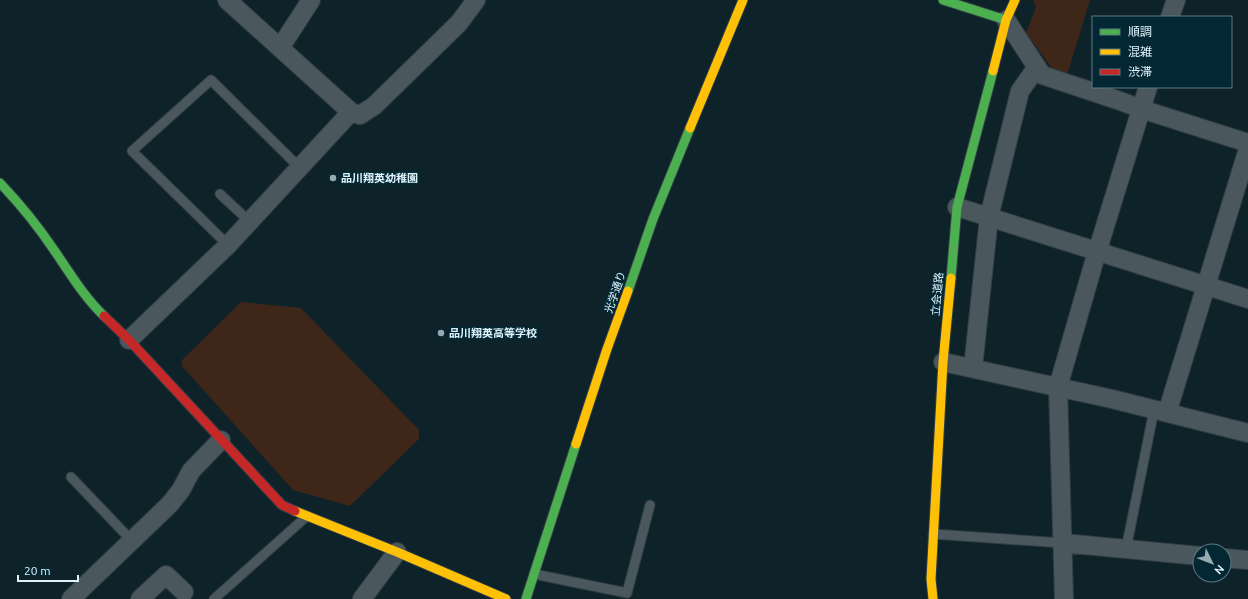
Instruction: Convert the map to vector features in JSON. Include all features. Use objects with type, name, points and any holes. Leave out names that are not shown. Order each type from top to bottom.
[{"type":"street","points":[[227,0],[351,112],[360,115],[374,106],[459,23],[476,0]]},
{"type":"street","points":[[280,48],[311,0]]},
{"type":"street","name":"光学通り","points":[[526,599],[607,349],[653,219],[743,0]]},
{"type":"street","points":[[943,0],[1006,20],[1042,75],[1141,109],[1248,143]]},
{"type":"street","name":"立会道路","points":[[933,599],[931,579],[943,362],[957,207],[1006,20],[1015,0]]},
{"type":"street","points":[[1170,16],[1176,0]]},
{"type":"street","points":[[974,368],[989,217],[1020,92],[1037,67]]},
{"type":"street","points":[[1064,599],[1058,387],[1097,251],[1148,88]]},
{"type":"street","points":[[129,340],[228,245],[351,112]]},
{"type":"street","points":[[1161,411],[1206,286],[1248,149]]},
{"type":"street","points":[[0,183],[17,201],[54,249],[66,269],[100,312],[129,340],[282,506],[397,552],[506,599]]},
{"type":"street","points":[[957,207],[1248,299]]},
{"type":"street","points":[[943,362],[1112,399],[1248,433]]},
{"type":"street","points":[[71,599],[170,504],[181,490],[191,471],[221,440]]},
{"type":"street","points":[[1063,543],[1192,555]]},
{"type":"street","points":[[362,599],[397,552]]},
{"type":"street","points":[[1232,559],[1248,560]]},
{"type":"street","points":[[140,599],[166,575],[188,596]]},
{"type":"lane","points":[[228,245],[132,151],[211,80],[299,167]]},
{"type":"lane","points":[[220,194],[250,222]]},
{"type":"lane","points":[[1126,549],[1161,411]]},
{"type":"lane","points":[[71,477],[132,541]]},
{"type":"lane","points":[[534,574],[627,593],[650,505]]},
{"type":"lane","points":[[214,599],[307,516]]},
{"type":"lane","points":[[933,534],[1063,543]]},
{"type":"shaded area","points":[[1033,0],[1090,0],[1067,75],[1054,71],[1026,33],[1036,7]]},
{"type":"shaded area","points":[[241,302],[301,308],[419,430],[419,439],[350,506],[293,490],[182,366],[182,360]]},
{"type":"traffic: fast","points":[[943,0],[1006,20]]},
{"type":"traffic: fast","points":[[951,278],[957,207],[993,71]]},
{"type":"traffic: fast","points":[[628,291],[653,219],[690,128]]},
{"type":"traffic: fast","points":[[0,183],[22,207],[48,241],[84,293],[104,316]]},
{"type":"traffic: fast","points":[[526,599],[576,444]]},
{"type":"traffic: slow","points":[[690,128],[743,0]]},
{"type":"traffic: slow","points":[[993,71],[1006,20],[1015,0]]},
{"type":"traffic: slow","points":[[933,599],[931,579],[943,362],[951,278]]},
{"type":"traffic: slow","points":[[576,444],[607,349],[628,291]]},
{"type":"traffic: slow","points":[[295,511],[397,552],[506,599]]},
{"type":"traffic: jam","points":[[104,316],[129,340],[282,505],[295,511]]},
{"type":"place","name":"品川翔英幼稚園","points":[[333,178]]},
{"type":"place","name":"品川翔英高等学校","points":[[441,333]]}]
